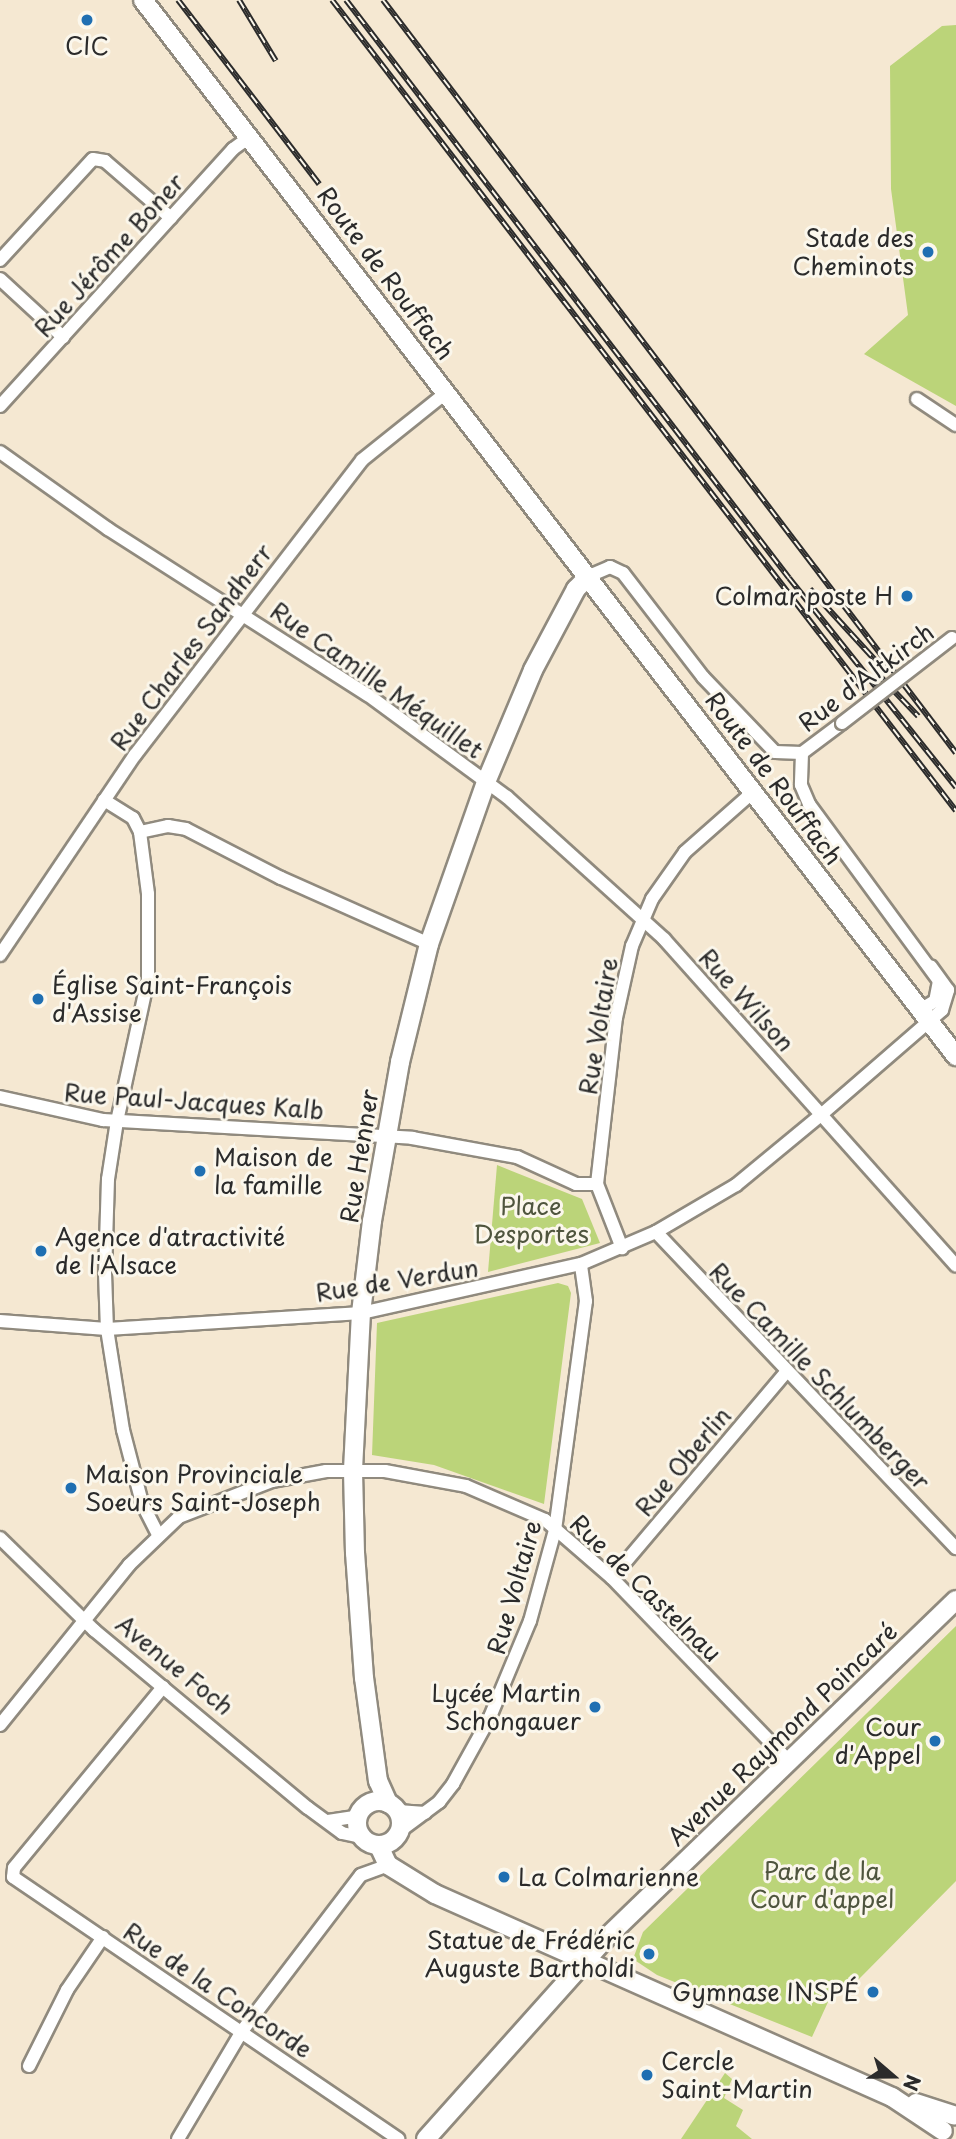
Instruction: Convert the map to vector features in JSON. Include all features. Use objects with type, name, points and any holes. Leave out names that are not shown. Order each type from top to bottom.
[{"type":"street","name":"Route de Rouffach","points":[[143,0],[251,136],[956,1056]]},
{"type":"street","name":"Rue Jérôme Boner","points":[[0,406],[171,218],[251,136]]},
{"type":"street","points":[[0,260],[93,159],[105,161],[171,218]]},
{"type":"street","points":[[0,279],[63,337]]},
{"type":"street","name":"Rue Charles Sandherr","points":[[0,955],[104,800],[244,612],[362,460],[447,392]]},
{"type":"street","points":[[917,399],[956,425]]},
{"type":"street","name":"Rue Camille Méquillet","points":[[0,452],[108,529],[244,612],[486,782]]},
{"type":"street","name":"Route de Rouffach","points":[[589,576],[610,567],[623,573],[703,677],[761,741],[783,755],[802,753],[801,785],[808,804],[931,967],[944,994],[925,1015]]},
{"type":"street","name":"Rue Henner","points":[[391,1839],[378,1781],[364,1678],[353,1470],[361,1312],[386,1136],[429,944],[486,782],[533,670],[576,589],[589,576]]},
{"type":"street","name":"Rue d'Altkirch","points":[[802,753],[954,637]]},
{"type":"street","name":"Rue Wilson","points":[[486,782],[642,920],[822,1114],[956,1266]]},
{"type":"street","name":"Rue Voltaire","points":[[597,1184],[616,1018],[632,946],[642,920],[685,852],[753,792]]},
{"type":"street","points":[[104,800],[133,818],[140,832],[148,894],[148,979],[117,1121],[105,1233],[107,1329],[123,1430],[142,1503],[158,1534]]},
{"type":"street","points":[[140,832],[168,826],[186,829],[281,878],[429,944]]},
{"type":"street","name":"Rue de Verdun","points":[[0,1321],[107,1329],[361,1312],[582,1264],[656,1232],[736,1185],[822,1114],[925,1015]]},
{"type":"street","name":"Rue Paul-Jacques Kalb","points":[[0,1097],[55,1113],[117,1121],[386,1136]]},
{"type":"street","points":[[386,1136],[517,1157],[576,1184],[597,1184],[622,1248]]},
{"type":"street","name":"Rue Camille Schlumberger","points":[[656,1232],[956,1548]]},
{"type":"street","name":"Rue Voltaire","points":[[391,1839],[425,1813],[453,1784],[490,1717],[530,1621],[555,1530],[586,1301],[582,1264]]},
{"type":"street","name":"Rue Oberlin","points":[[611,1577],[787,1371]]},
{"type":"street","name":"Rue de Castelnau","points":[[0,1725],[84,1620],[158,1534],[179,1517],[272,1481],[353,1470],[421,1474],[466,1486],[545,1520],[611,1577],[789,1761]]},
{"type":"street","name":"Avenue Foch","points":[[0,1538],[84,1620],[163,1687],[342,1833],[361,1837]]},
{"type":"street","name":"Avenue Raymond Poincaré","points":[[426,2139],[583,1961],[956,1600]]},
{"type":"street","name":"Rue de la Concorde","points":[[163,1687],[15,1868],[13,1877],[398,2139]]},
{"type":"street","points":[[328,1821],[358,1816],[385,1805],[425,1813]]},
{"type":"street","points":[[358,1816],[361,1837],[391,1839],[394,1868]]},
{"type":"street","points":[[178,2139],[242,2031],[361,1875],[394,1868],[435,1894],[583,1961],[892,2097],[955,2115]]},
{"type":"street","points":[[30,2066],[67,1990],[103,1937]]},
{"type":"street","points":[[892,2097],[943,2136],[947,2119],[955,2115]]},
{"type":"green space","name":"Stade des Cheminots","points":[[956,25],[956,406],[864,354],[908,315],[891,189],[890,66],[942,26]]},
{"type":"green space","name":"Place Desportes","points":[[497,1165],[582,1199],[600,1243],[488,1272]]},
{"type":"green space","points":[[558,1283],[568,1286],[571,1293],[544,1504],[434,1465],[372,1455],[377,1323]]},
{"type":"green space","name":"Parc de la Cour d'appel","points":[[956,1626],[956,1881],[859,1979],[828,2002],[812,2037],[657,1975],[633,1959],[643,1932]]},
{"type":"green space","points":[[725,2073],[732,2079],[724,2098],[743,2110],[736,2126],[752,2139],[681,2139]]},
{"type":"railway","points":[[178,0],[319,184]]},
{"type":"railway","points":[[239,0],[276,61]]},
{"type":"railway","points":[[332,0],[956,811]]},
{"type":"railway","points":[[346,0],[789,578],[956,787]]},
{"type":"railway","points":[[383,0],[956,753]]},
{"type":"railway","points":[[810,589],[877,662]]},
{"type":"railway","points":[[874,670],[918,716]]},
{"type":"place","name":"CIC","points":[[87,20]]},
{"type":"place","name":"Stade des Cheminots","points":[[928,252]]},
{"type":"place","name":"Colmar poste H","points":[[907,596]]},
{"type":"place","name":"Église Saint-François d'Assise","points":[[38,999]]},
{"type":"place","name":"Maison de la famille","points":[[200,1171]]},
{"type":"place","name":"Agence d'atractivité de l'Alsace","points":[[41,1251]]},
{"type":"place","name":"Maison Provinciale Soeurs Saint-Joseph","points":[[71,1488]]},
{"type":"place","name":"Lycée Martin Schongauer","points":[[595,1707]]},
{"type":"place","name":"Cour d'Appel","points":[[935,1741]]},
{"type":"place","name":"La Colmarienne","points":[[504,1877]]},
{"type":"place","name":"Statue de Frédéric Auguste Bartholdi","points":[[649,1954]]},
{"type":"place","name":"Gymnase INSPÉ","points":[[873,1992]]},
{"type":"place","name":"Cercle Saint-Martin","points":[[647,2075]]}]
